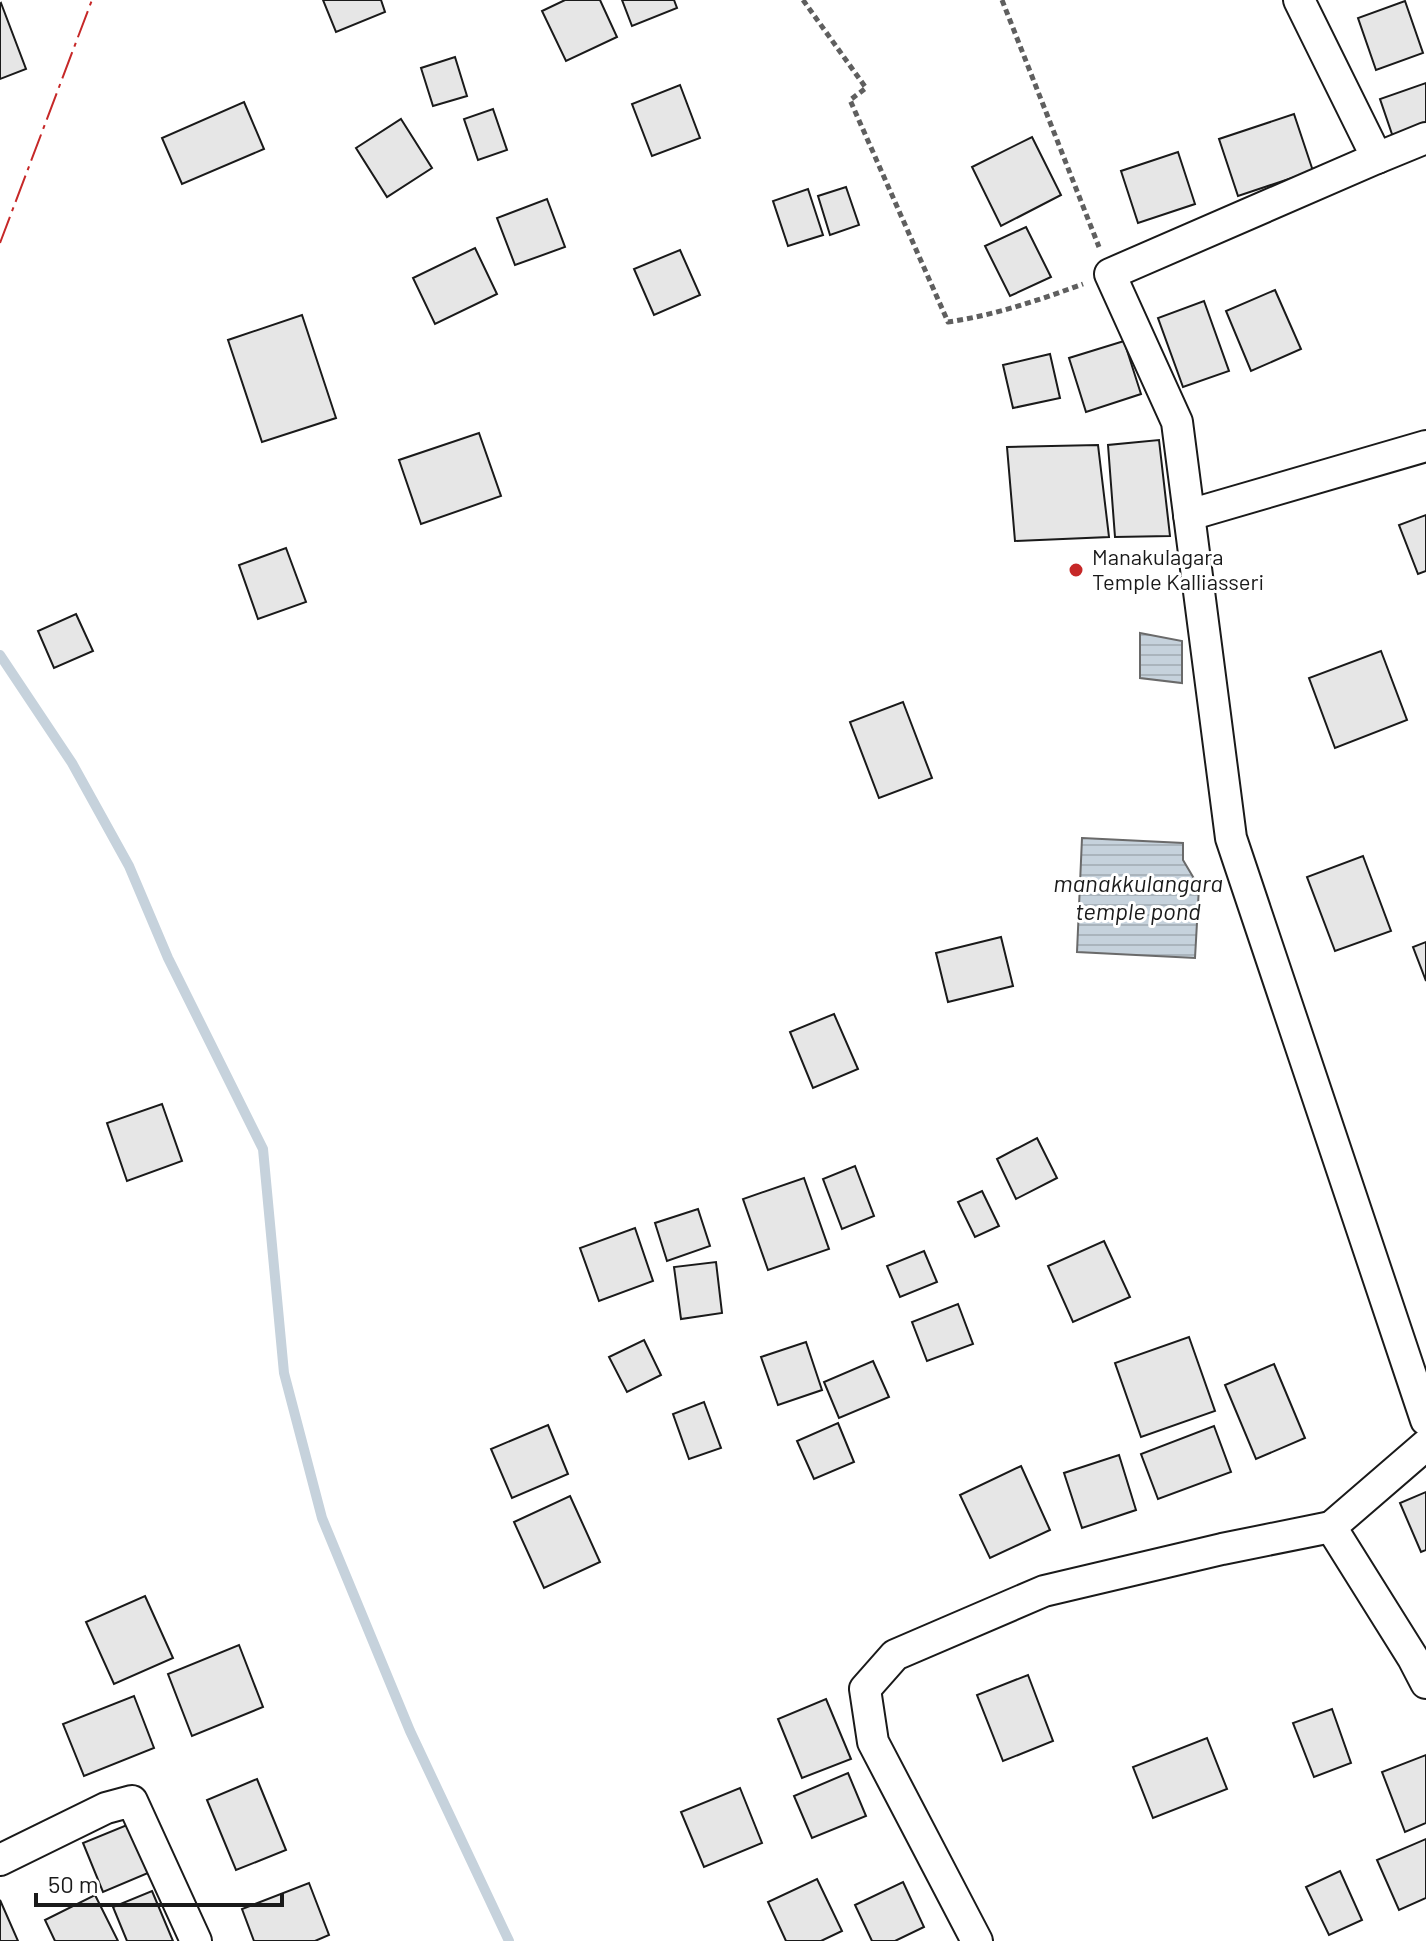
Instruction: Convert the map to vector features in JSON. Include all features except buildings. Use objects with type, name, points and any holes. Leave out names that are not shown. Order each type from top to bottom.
[{"type":"street","points":[[1299,0],[1377,158]]},
{"type":"street","points":[[1426,138],[1110,274],[1177,422],[1231,838],[1426,1420]]},
{"type":"street","points":[[1189,515],[1426,446]]},
{"type":"street","points":[[977,1941],[873,1742],[865,1689],[895,1655],[1044,1591],[1331,1527],[1426,1445]]},
{"type":"street","points":[[1331,1527],[1426,1683]]},
{"type":"street","points":[[0,1860],[106,1808],[132,1801],[196,1941]]},
{"type":"path","points":[[803,0],[866,88],[850,100],[948,322],[1017,307],[1110,274],[1002,0]]},
{"type":"water","points":[[1140,633],[1182,641],[1182,683],[1140,678]]},
{"type":"water","name":"manakkulangara temple pond","points":[[1082,838],[1183,843],[1183,860],[1199,887],[1195,958],[1077,952]]},
{"type":"waterway","points":[[0,655],[72,763],[129,866],[168,958],[263,1149],[284,1373],[322,1518],[410,1731],[509,1941]]},
{"type":"power","points":[[0,243],[92,0]]},
{"type":"place","name":"Manakulagara Temple Kalliasseri","points":[[1076,570]]}]
